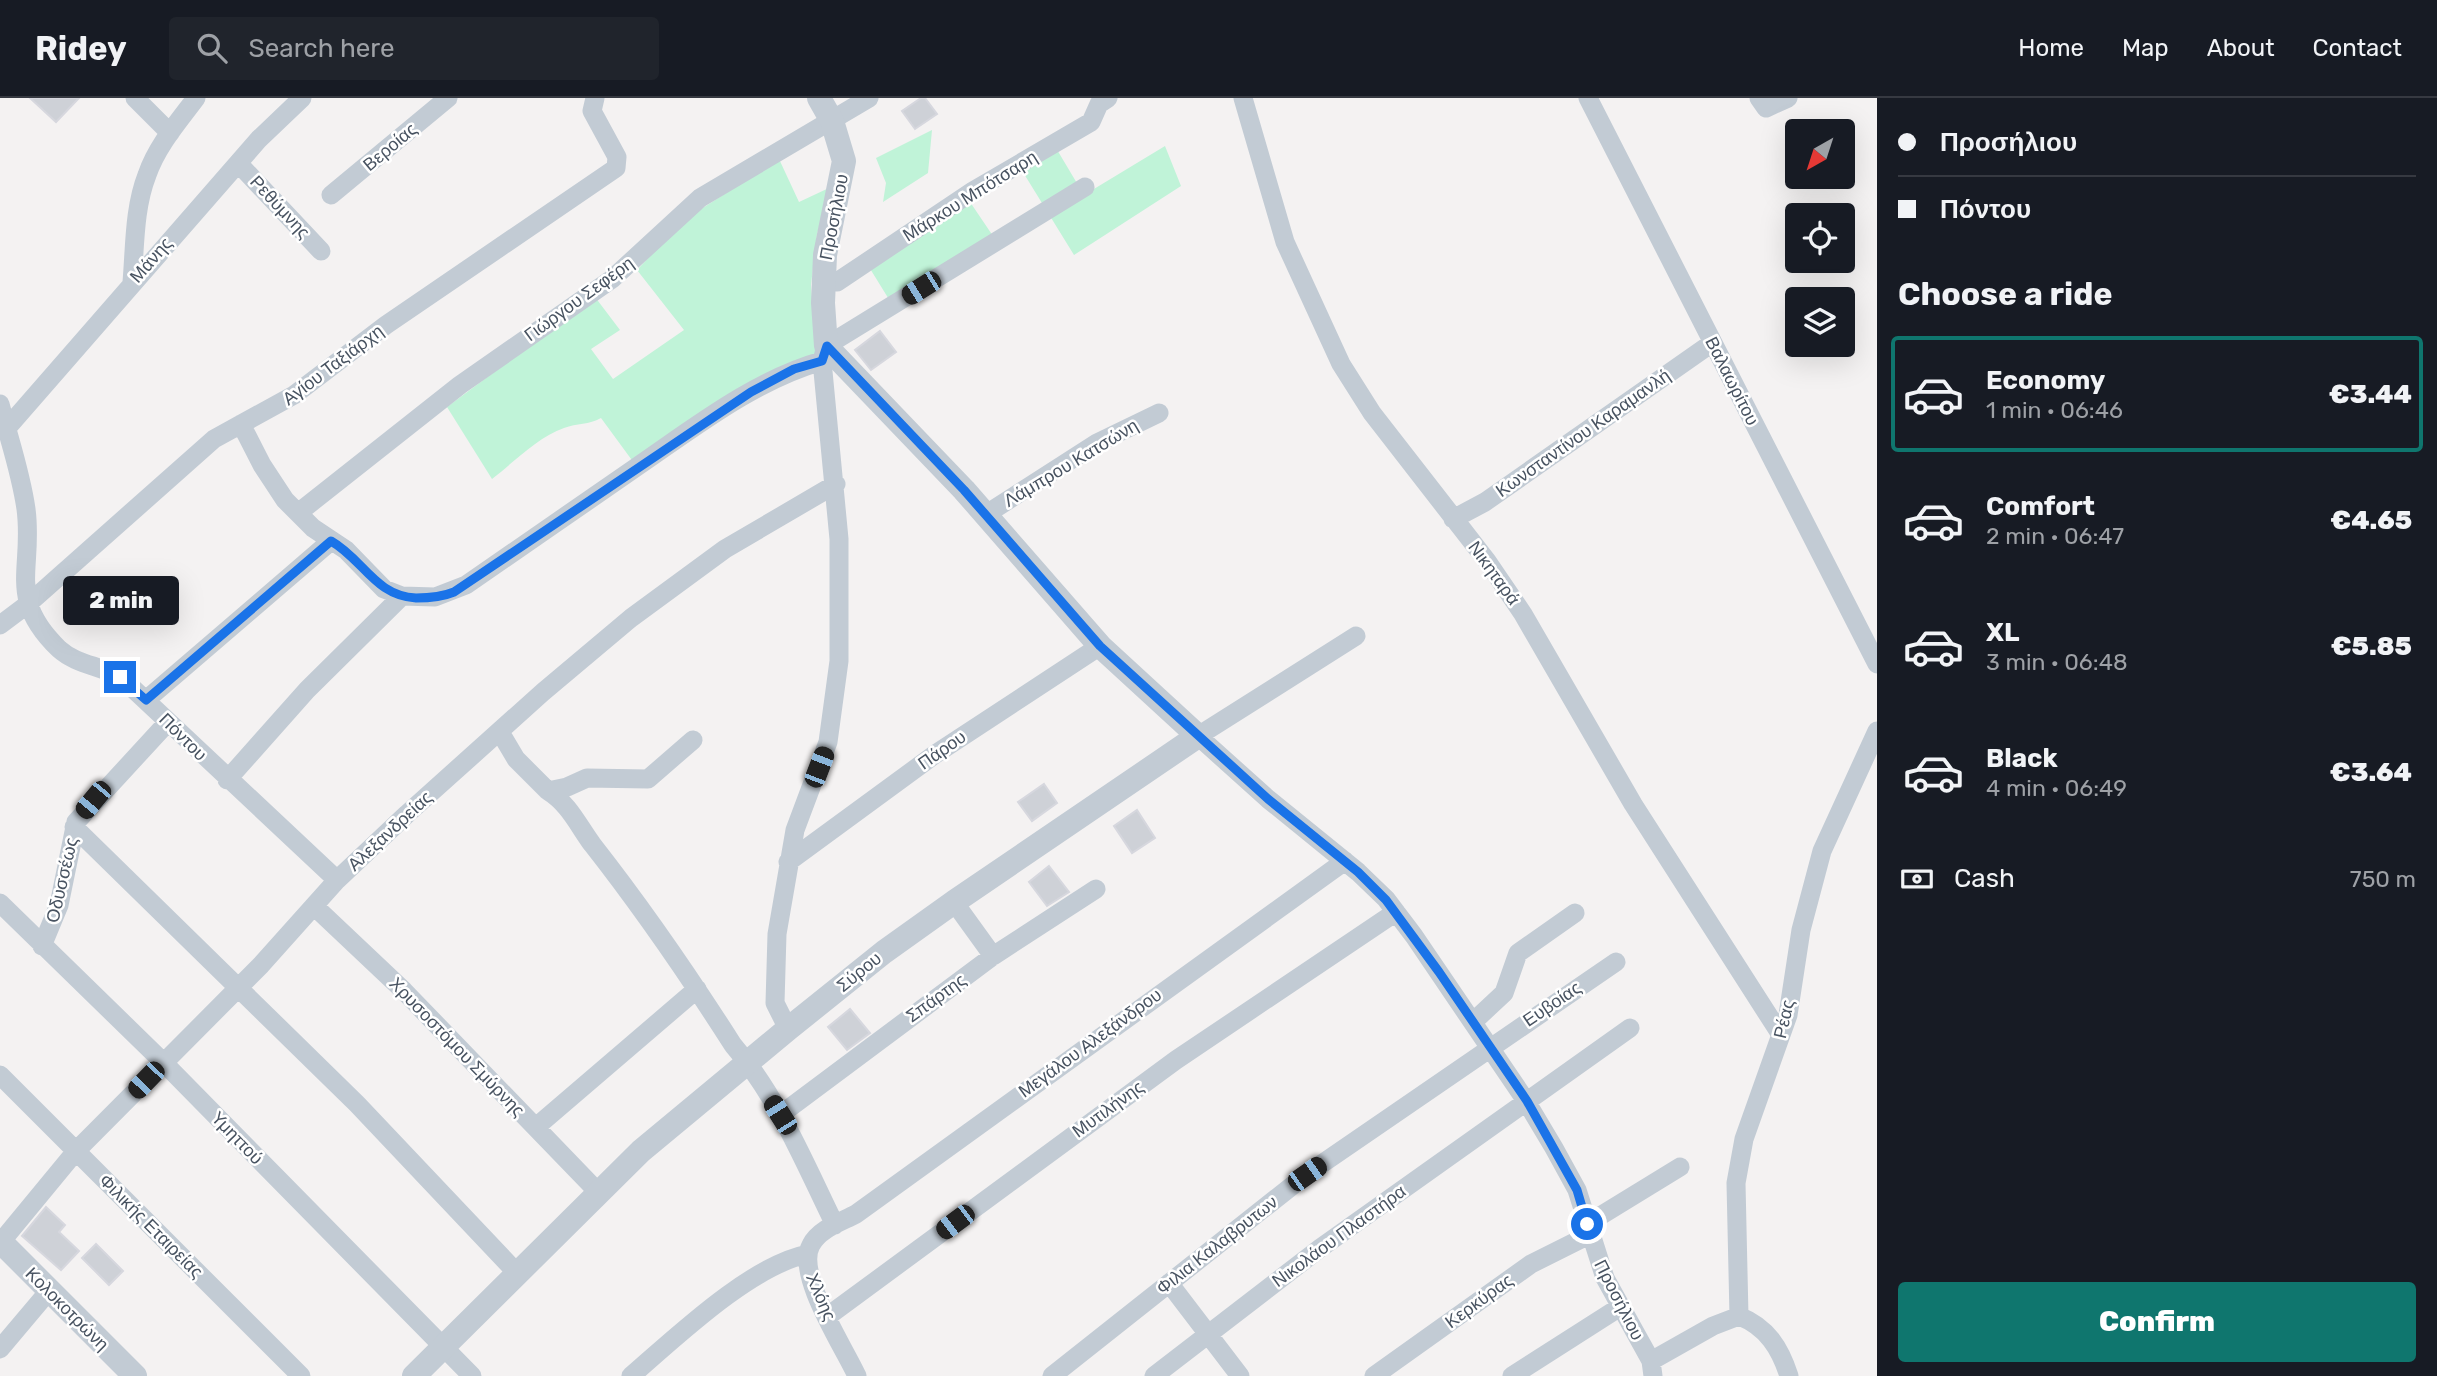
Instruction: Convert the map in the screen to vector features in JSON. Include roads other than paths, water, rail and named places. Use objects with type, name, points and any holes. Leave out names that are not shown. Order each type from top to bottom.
[{"type":"street","points":[[135,98],[170,132]]},
{"type":"street","points":[[132,282],[139,202],[147,174],[170,132],[196,98]]},
{"type":"street","name":"Μάνης","points":[[6,428],[238,163],[302,98]]},
{"type":"street","name":"Βεροίας","points":[[331,195],[448,98]]},
{"type":"street","name":"Αγίου Ταξιάρχη","points":[[0,625],[28,604],[201,450],[241,424],[295,395],[386,326],[616,168],[617,157],[592,111],[595,98]]},
{"type":"street","name":"Προσήλιου","points":[[819,98],[832,121],[844,169],[827,240],[824,354],[985,515],[1100,646],[1268,799],[1345,861],[1396,912],[1527,1101],[1577,1190],[1605,1278],[1652,1368],[1713,1326],[1738,1316]]},
{"type":"street","points":[[832,121],[843,98]]},
{"type":"street","name":"Γιώργου Σεφέρη","points":[[298,513],[460,385],[612,279],[692,204],[869,98]]},
{"type":"street","name":"Μάρκου Μπότσαρη","points":[[824,281],[837,282],[973,191],[1091,122],[1099,104],[1108,98]]},
{"type":"street","name":"Νικηταρά","points":[[1243,98],[1285,242],[1341,364],[1372,413],[1487,561],[1523,614],[1633,804],[1781,1035]]},
{"type":"street","name":"Βαλαωρίτου","points":[[1588,98],[1877,664]]},
{"type":"street","points":[[1759,98],[1766,108],[1788,98]]},
{"type":"street","name":"Ρεθύμνης","points":[[238,163],[321,251]]},
{"type":"street","points":[[241,424],[269,476],[298,513],[346,550],[379,585],[402,596],[435,597],[466,585],[665,447],[751,392],[824,354],[1085,187]]},
{"type":"street","name":"Κωνσταντίνου Καραμανλή","points":[[1453,519],[1485,502],[1712,343]]},
{"type":"street","points":[[788,1029],[775,1003],[774,974],[788,862],[797,824],[828,742],[834,710],[840,632],[835,484],[824,354]]},
{"type":"street","points":[[0,404],[27,520],[24,579],[28,604]]},
{"type":"street","name":"Λάμπρου Κατσώνη","points":[[985,515],[1097,443],[1159,413]]},
{"type":"street","name":"Αλεξανδρείας","points":[[0,1241],[76,1151],[238,989],[337,880],[500,732],[631,618],[725,549],[835,484]]},
{"type":"street","points":[[146,700],[331,541]]},
{"type":"street","points":[[228,780],[316,680],[402,596]]},
{"type":"street","name":"Πόντου","points":[[28,604],[43,630],[64,653],[79,662],[115,674],[337,880]]},
{"type":"street","name":"Σύρου","points":[[414,1376],[516,1272],[650,1143],[884,952],[1198,736],[1356,636]]},
{"type":"street","name":"Πάρου","points":[[788,862],[934,755],[1100,646]]},
{"type":"street","name":"Οδυσσέως","points":[[42,946],[59,905],[74,827],[93,800],[168,722]]},
{"type":"street","name":"Ρέας","points":[[1738,1316],[1737,1183],[1744,1139],[1788,1015],[1793,973],[1815,873],[1830,830],[1857,781],[1877,731]]},
{"type":"street","points":[[500,732],[516,759],[567,806],[748,1063],[780,1115],[835,1225]]},
{"type":"street","points":[[548,791],[567,787],[587,778],[648,779],[693,740]]},
{"type":"street","points":[[74,827],[357,1104],[516,1272]]},
{"type":"street","name":"Μεγάλου Αλεξάνδρου","points":[[835,1225],[856,1214],[1345,861]]},
{"type":"street","name":"Σπάρτης","points":[[780,1115],[993,956],[1096,889]]},
{"type":"street","points":[[954,902],[993,956]]},
{"type":"street","name":"Υμηττού","points":[[0,903],[163,1062],[472,1376]]},
{"type":"street","name":"Χρυσοστόμου Σμύρνης","points":[[314,906],[404,991],[598,1192]]},
{"type":"street","name":"Μυτιλήνης","points":[[828,1316],[1176,1060],[1396,912]]},
{"type":"street","points":[[1473,1022],[1504,993],[1518,953],[1575,914]]},
{"type":"street","name":"Ευβοίας","points":[[1489,1046],[1616,961]]},
{"type":"street","points":[[536,1128],[697,989]]},
{"type":"street","name":"Νικολάου Πλαστήρα","points":[[1154,1376],[1320,1249],[1630,1028]]},
{"type":"street","name":"Φιλια Καλαβρυτων","points":[[1052,1376],[1307,1174],[1489,1046]]},
{"type":"street","name":"Φιλικής Εταιρείας","points":[[0,1075],[301,1376]]},
{"type":"street","name":"Κερκύρας","points":[[1374,1376],[1531,1264],[1588,1230],[1680,1167]]},
{"type":"street","name":"Χλόης","points":[[835,1225],[818,1236],[808,1254],[812,1284],[854,1369]]},
{"type":"street","name":"Κολοκοτρώνη","points":[[0,1241],[48,1292],[135,1376]]},
{"type":"street","points":[[631,1376],[689,1326],[745,1285],[787,1258],[808,1254]]},
{"type":"street","points":[[1169,1283],[1240,1376]]},
{"type":"street","points":[[0,1349],[48,1292]]},
{"type":"street","points":[[1512,1376],[1620,1307]]},
{"type":"street","points":[[1738,1316],[1755,1322],[1773,1339],[1789,1376]]},
{"type":"street","points":[[836,1376],[854,1369]]}]
